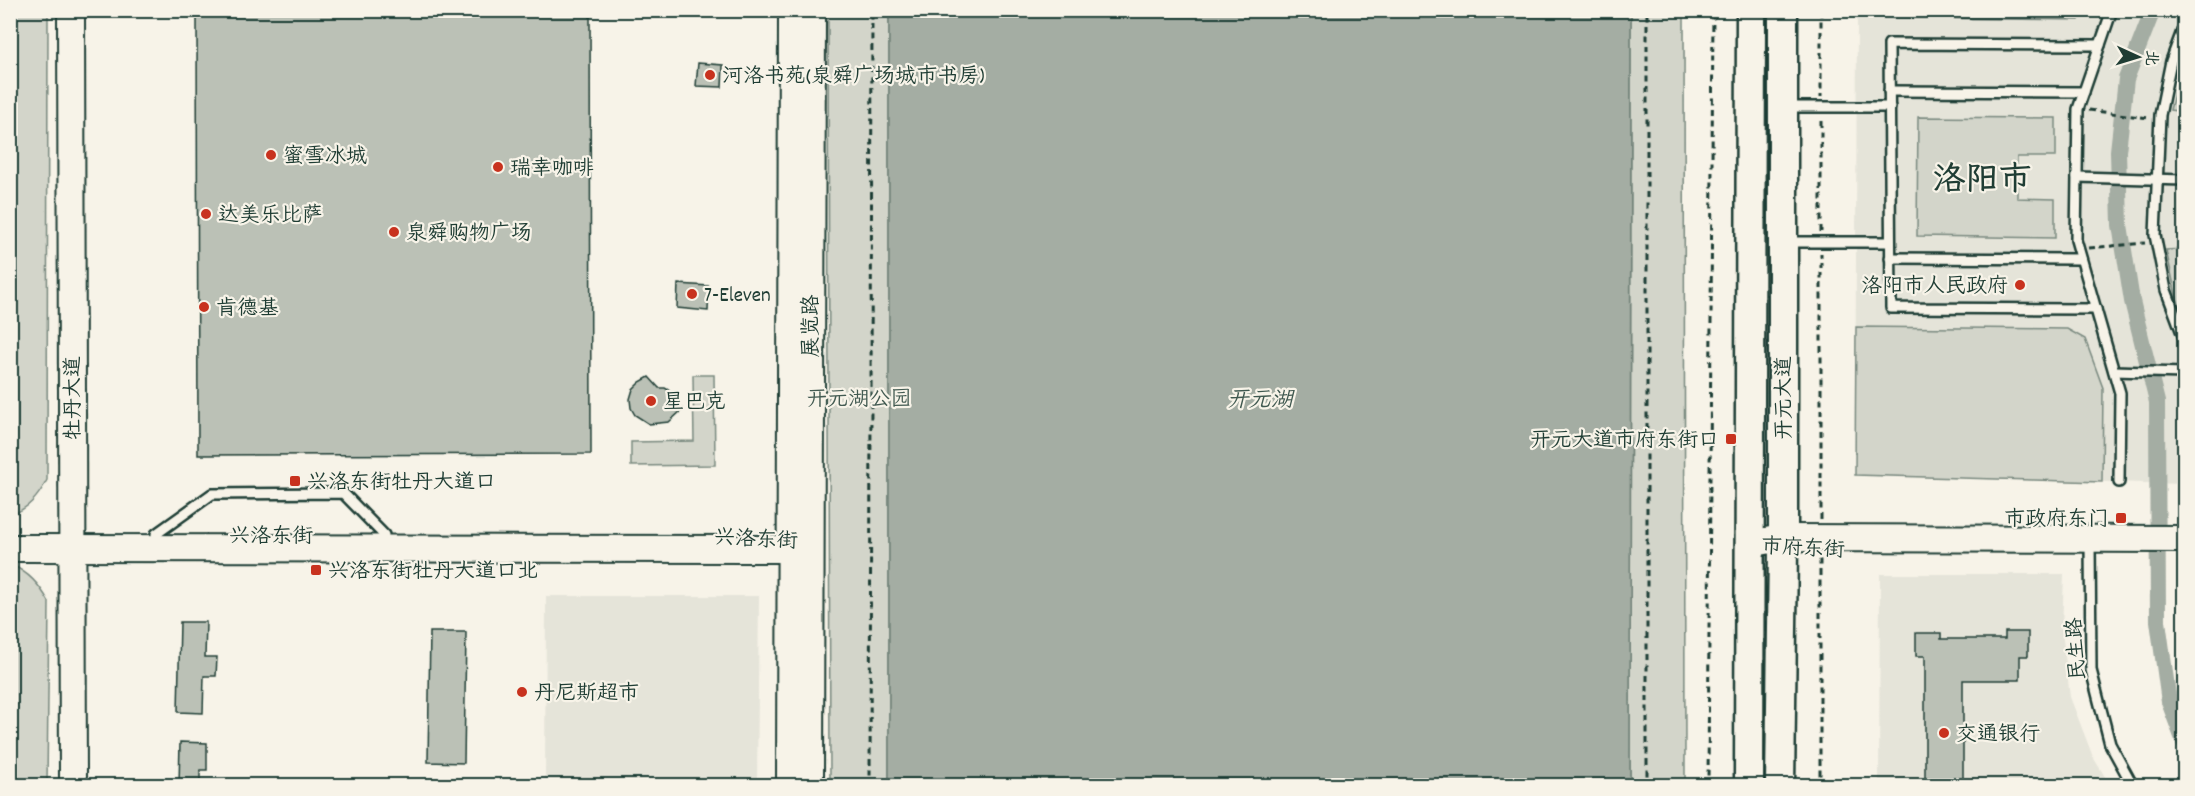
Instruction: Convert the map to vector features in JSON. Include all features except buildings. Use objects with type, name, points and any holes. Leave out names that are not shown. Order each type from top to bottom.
[{"type":"main road","name":"开元大道","points":[[1749,786],[1751,10]]},
{"type":"main road","name":"开元大道","points":[[1780,786],[1783,10]]},
{"type":"street","name":"牡丹大道","points":[[71,10],[73,786]]},
{"type":"street","name":"展览路","points":[[792,10],[796,542],[810,786]]},
{"type":"street","name":"展览路","points":[[790,786],[812,10]]},
{"type":"street","name":"兴洛东街","points":[[10,534],[73,541],[796,542]]},
{"type":"street","name":"兴洛东街","points":[[10,548],[156,534],[384,535],[796,542]]},
{"type":"street","name":"市府东街","points":[[1749,544],[2122,544],[2184,539]]},
{"type":"street","name":"市府东街","points":[[2122,544],[2184,550]]},
{"type":"lane","points":[[2112,10],[2078,109],[2080,177],[2076,240],[2120,393],[2119,482]]},
{"type":"lane","points":[[2184,26],[2171,61],[2160,115],[2155,179],[2155,235],[2166,290],[2184,338]]},
{"type":"lane","points":[[2096,309],[1891,308],[1889,44],[2100,45]]},
{"type":"lane","points":[[1890,91],[2084,92]]},
{"type":"lane","points":[[1783,107],[1890,107]]},
{"type":"lane","points":[[2080,177],[2184,180]]},
{"type":"lane","points":[[1783,242],[1890,242]]},
{"type":"lane","points":[[1890,258],[2081,260]]},
{"type":"lane","points":[[2115,371],[2184,373]]},
{"type":"lane","points":[[156,534],[212,494],[343,494],[384,535]]},
{"type":"lane","name":"民生路","points":[[2090,544],[2091,670],[2110,744],[2133,786]]},
{"type":"path","points":[[870,786],[872,10]]},
{"type":"path","points":[[1647,10],[1647,786]]},
{"type":"path","points":[[1708,786],[1713,10]]},
{"type":"path","points":[[1820,786],[1821,10]]},
{"type":"path","points":[[2087,110],[2157,119]]},
{"type":"path","points":[[2088,248],[2156,242]]},
{"type":"shaded area","name":"洛阳市人民政府","points":[[1857,11],[2184,11],[2184,484],[1855,475]]},
{"type":"shaded area","points":[[1880,574],[2064,574],[2062,631],[2070,697],[2093,757],[2110,785],[1879,786]]},
{"type":"shaded area","points":[[546,596],[759,596],[757,785],[545,785]]},
{"type":"green space","points":[[11,10],[48,11],[47,480],[32,501],[11,515]]},
{"type":"green space","points":[[1857,10],[2084,11],[2079,20],[1857,17]]},
{"type":"green space","name":"开元湖公园","points":[[828,11],[889,11],[889,785],[830,785]]},
{"type":"green space","points":[[1631,11],[1684,11],[1685,785],[1630,785]]},
{"type":"green space","points":[[2184,53],[2184,112],[2170,110]]},
{"type":"green space","points":[[1918,117],[2056,118],[2056,157],[2017,157],[2017,198],[2055,199],[2055,238],[1917,236]]},
{"type":"green space","points":[[2184,249],[2184,319],[2166,250]]},
{"type":"green space","points":[[1856,327],[2067,329],[2085,339],[2103,388],[2102,482],[1855,475]]},
{"type":"green space","points":[[693,375],[714,375],[715,465],[631,466],[631,442],[694,441]]},
{"type":"green space","points":[[10,564],[33,580],[49,602],[47,785],[11,785]]},
{"type":"water","name":"开元湖","points":[[889,11],[1631,11],[1630,785],[889,785]]},
{"type":"waterway","points":[[2153,10],[2126,79],[2118,151],[2120,225],[2132,301],[2157,402],[2158,621],[2169,702],[2184,742]]},
{"type":"place","name":"河洛书苑(泉舜广场城市书房)","points":[[710,75]]},
{"type":"place","name":"蜜雪冰城","points":[[271,155]]},
{"type":"place","name":"瑞幸咖啡","points":[[498,167]]},
{"type":"place","name":"达美乐比萨","points":[[206,214]]},
{"type":"place","name":"泉舜购物广场","points":[[394,232]]},
{"type":"place","name":"洛阳市人民政府","points":[[2020,285]]},
{"type":"place","name":"7-Eleven","points":[[692,294]]},
{"type":"place","name":"肯德基","points":[[204,307]]},
{"type":"place","name":"星巴克","points":[[651,401]]},
{"type":"place","name":"开元大道市府东街口","points":[[1731,439]]},
{"type":"place","name":"兴洛东街牡丹大道口","points":[[295,481]]},
{"type":"place","name":"市政府东门","points":[[2121,518]]},
{"type":"place","name":"兴洛东街牡丹大道口北","points":[[316,570]]},
{"type":"place","name":"丹尼斯超市","points":[[522,692]]},
{"type":"place","name":"交通银行","points":[[1944,733]]},
{"type":"district","name":"洛阳市","points":[[1982,177]]}]
